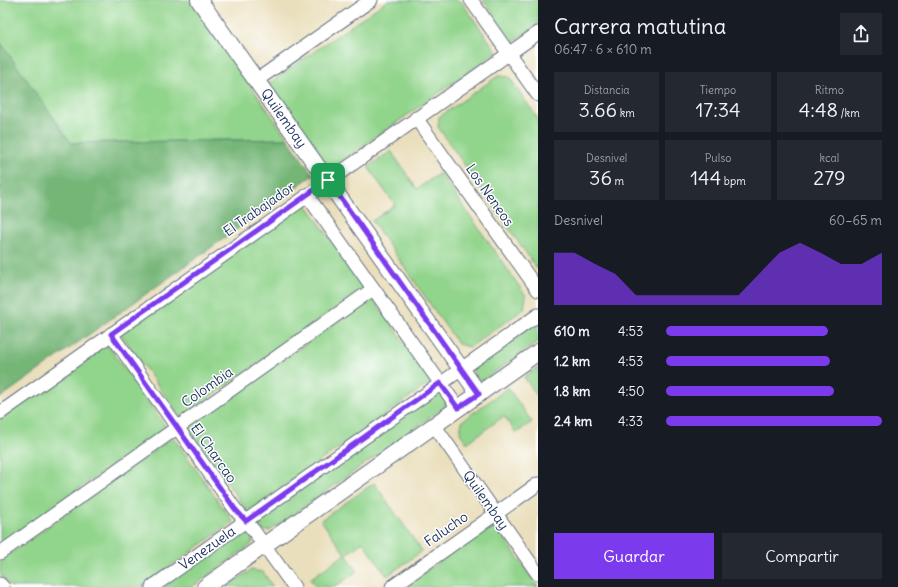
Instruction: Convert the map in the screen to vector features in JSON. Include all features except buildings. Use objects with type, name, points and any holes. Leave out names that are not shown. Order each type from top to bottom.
[{"type":"street","name":"Quilembay","points":[[199,0],[479,394]]},
{"type":"street","points":[[256,80],[371,0]]},
{"type":"street","points":[[471,0],[538,95]]},
{"type":"street","name":"El Trabajador","points":[[0,413],[538,32]]},
{"type":"street","name":"Los Neneos","points":[[416,118],[538,290]]},
{"type":"street","points":[[307,195],[458,408]]},
{"type":"street","name":"Colombia","points":[[0,553],[373,288]]},
{"type":"street","name":"Venezuela","points":[[152,587],[538,315]]},
{"type":"street","name":"El Charcao","points":[[111,334],[235,509],[254,530],[294,587]]},
{"type":"street","points":[[205,587],[538,352]]},
{"type":"street","name":"Quilembay","points":[[434,425],[538,574]]},
{"type":"street","name":"Falucho","points":[[392,587],[538,484]]},
{"type":"street","points":[[0,584],[3,587]]},
{"type":"green space","points":[[0,0],[190,0],[288,139],[71,143],[0,42]]},
{"type":"green space","points":[[388,0],[460,0],[497,52],[329,170],[268,84]]},
{"type":"green space","points":[[483,0],[538,0],[538,25],[513,42]]},
{"type":"green space","points":[[0,42],[71,143],[288,139],[313,175],[0,398]]},
{"type":"green space","points":[[498,76],[509,77],[538,119],[538,270],[438,127],[439,117]]},
{"type":"green space","points":[[391,151],[417,189],[440,173],[526,296],[524,309],[470,347],[458,344],[372,221],[395,205],[368,167]]},
{"type":"green space","points":[[305,203],[365,287],[181,418],[121,334]]},
{"type":"green space","points":[[372,297],[432,381],[248,512],[188,427]]},
{"type":"green space","points":[[538,320],[538,342],[483,380],[478,380],[471,369]]},
{"type":"green space","points":[[106,343],[166,427],[0,545],[0,418]]},
{"type":"green space","points":[[538,367],[538,397],[524,377]]},
{"type":"green space","points":[[508,388],[532,422],[516,433],[504,416],[467,443],[460,433],[462,421]]},
{"type":"green space","points":[[433,393],[440,393],[447,402],[445,407],[270,531],[263,531],[259,524],[259,519]]},
{"type":"green space","points":[[173,437],[233,522],[141,587],[11,587],[0,574],[0,561]]},
{"type":"green space","points":[[374,483],[422,551],[387,576],[363,542],[346,554],[357,571],[335,587],[316,587],[310,579],[345,554],[321,520]]},
{"type":"green space","points":[[492,526],[498,529],[538,587],[404,587],[488,527]]},
{"type":"green space","points":[[243,530],[247,531],[253,540],[251,545],[192,587],[161,587]]},
{"type":"green space","points":[[251,570],[263,572],[273,587],[226,587]]},
{"type":"route","points":[[328,180],[479,394],[458,408],[440,383],[246,521],[235,509],[111,334],[328,180]]}]
